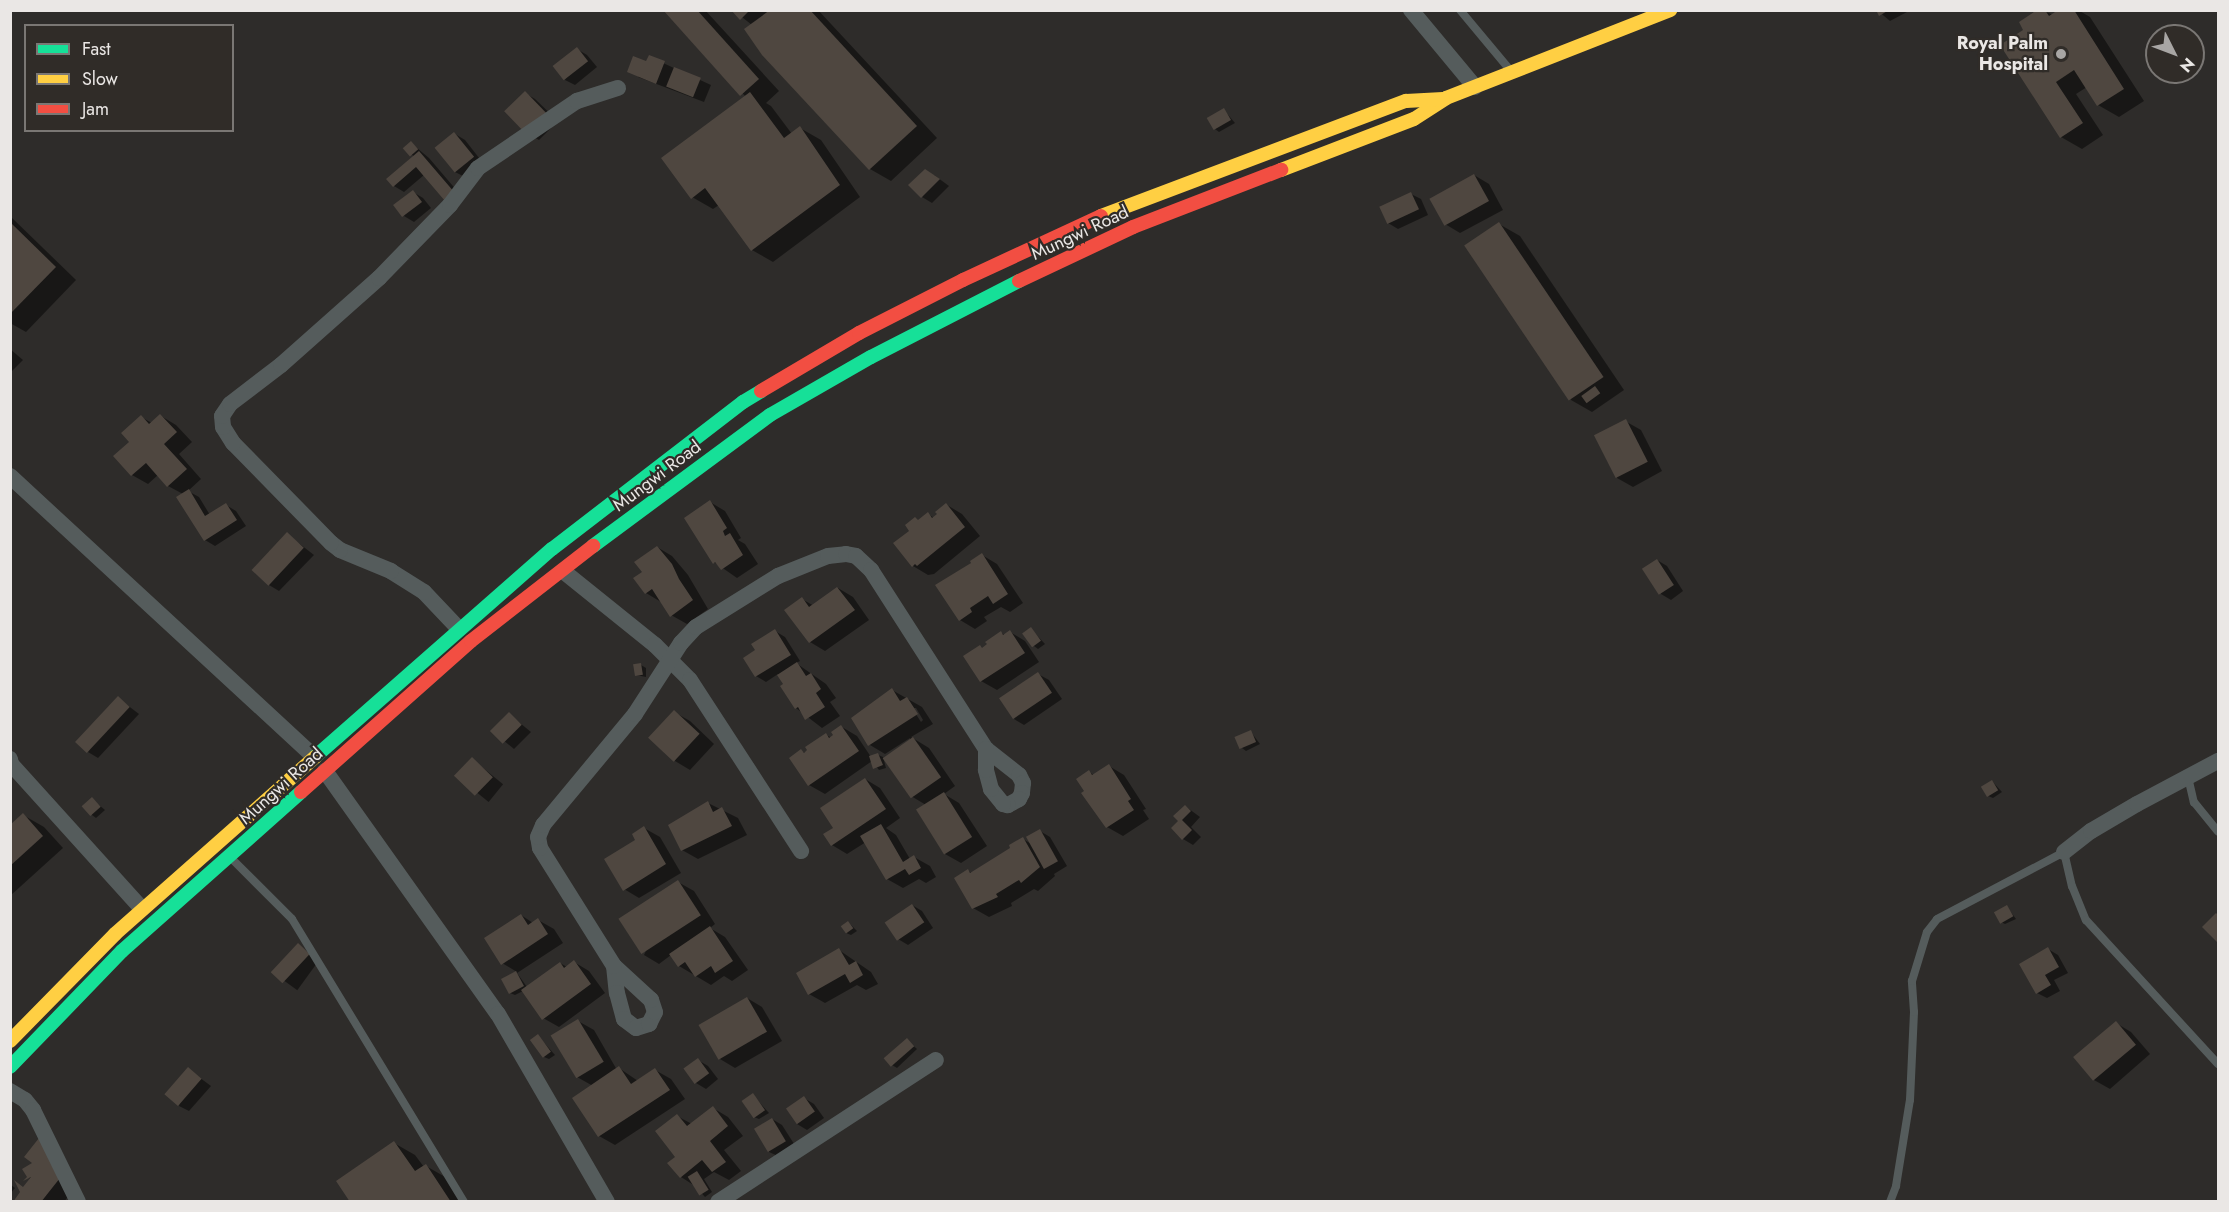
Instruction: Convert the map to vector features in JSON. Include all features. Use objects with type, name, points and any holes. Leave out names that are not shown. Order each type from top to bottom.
[{"type":"main road","name":"Mungwi Road","points":[[10,1067],[122,951],[471,641],[770,415],[871,357],[967,306],[1133,227],[1414,119],[1446,98],[1671,10]]},
{"type":"main road","name":"Mungwi Road","points":[[10,1041],[142,909],[459,629],[552,549],[743,402],[859,333],[963,280],[1120,207],[1406,101],[1446,98]]},
{"type":"street","points":[[1411,10],[1475,87]]},
{"type":"street","points":[[459,629],[424,592],[391,571],[340,550],[331,543],[233,443],[223,427],[222,416],[230,404],[281,365],[379,278],[450,205],[478,168],[577,101],[618,88]]},
{"type":"street","points":[[10,476],[314,757]]},
{"type":"street","points":[[614,966],[540,848],[538,837],[543,825],[635,714],[681,643],[696,627],[778,576],[828,556],[846,554],[856,556],[871,570],[986,749]]},
{"type":"street","points":[[564,571],[671,659],[690,680],[801,851]]},
{"type":"street","points":[[10,759],[11,764],[142,909]]},
{"type":"street","points":[[2064,852],[2091,831],[2218,760]]},
{"type":"street","points":[[326,771],[498,1014],[607,1202]]},
{"type":"street","points":[[718,1202],[936,1060]]},
{"type":"street","points":[[10,1091],[25,1100],[33,1110],[78,1202]]},
{"type":"lane","points":[[1460,10],[1511,72]]},
{"type":"lane","points":[[2188,777],[2194,802],[2218,832]]},
{"type":"lane","points":[[1890,1202],[1896,1186],[1910,1100],[1914,1012],[1912,981],[1927,932],[1937,920],[2064,852],[2072,886],[2086,920],[2218,1064]]},
{"type":"lane","points":[[229,856],[292,919],[464,1202]]},
{"type":"building","points":[[663,10],[697,10],[759,79],[740,96]]},
{"type":"building","points":[[731,10],[750,10],[740,20]]},
{"type":"building","points":[[770,10],[810,10],[917,126],[869,170],[762,55],[744,29]]},
{"type":"building","points":[[1876,10],[1889,10],[1879,16]]},
{"type":"building","points":[[2037,10],[2045,10],[2049,16],[2058,10],[2074,10],[2124,89],[2097,106],[2074,70],[2056,82],[2083,123],[2060,138],[2000,45],[2023,30],[2019,22]]},
{"type":"building","points":[[577,47],[588,61],[564,80],[553,66]]},
{"type":"building","points":[[649,55],[665,61],[656,84],[627,72],[633,56],[646,61]]},
{"type":"building","points":[[674,67],[701,78],[693,97],[666,86]]},
{"type":"building","points":[[525,91],[548,115],[527,135],[504,111]]},
{"type":"building","points":[[750,92],[784,138],[800,126],[840,185],[751,251],[705,188],[691,199],[661,158]]},
{"type":"building","points":[[1224,108],[1231,120],[1214,130],[1207,118]]},
{"type":"building","points":[[454,132],[474,157],[455,173],[435,148]]},
{"type":"building","points":[[411,141],[418,149],[410,157],[403,148]]},
{"type":"building","points":[[419,151],[455,193],[445,201],[416,167],[393,187],[386,179]]},
{"type":"building","points":[[925,169],[940,179],[921,198],[908,185]]},
{"type":"building","points":[[1474,174],[1489,201],[1444,226],[1429,199]]},
{"type":"building","points":[[413,190],[422,202],[402,217],[393,205]]},
{"type":"building","points":[[1411,192],[1419,209],[1387,224],[1379,207]]},
{"type":"building","points":[[10,222],[56,267],[10,314]]},
{"type":"building","points":[[1499,222],[1604,377],[1569,401],[1464,245]]},
{"type":"building","points":[[1595,386],[1600,393],[1587,403],[1581,396]]},
{"type":"building","points":[[160,414],[177,432],[164,444],[187,469],[167,487],[146,463],[131,476],[113,456],[129,442],[121,433],[141,415],[149,424]]},
{"type":"building","points":[[1626,419],[1648,462],[1616,478],[1594,435]]},
{"type":"building","points":[[189,489],[205,516],[226,503],[237,520],[204,541],[176,497]]},
{"type":"building","points":[[710,500],[727,528],[723,531],[725,536],[730,533],[743,555],[721,570],[715,562],[713,564],[684,518]]},
{"type":"building","points":[[946,503],[965,527],[917,566],[915,564],[912,567],[893,543],[909,531],[905,525],[915,517],[918,520],[928,512],[932,518],[937,514],[935,512]]},
{"type":"building","points":[[287,532],[304,548],[268,586],[252,570]]},
{"type":"building","points":[[657,546],[672,564],[693,600],[670,617],[652,589],[645,594],[633,578],[642,572],[634,562]]},
{"type":"building","points":[[982,553],[1008,594],[993,604],[988,596],[970,608],[972,612],[959,621],[935,585],[971,563],[970,561]]},
{"type":"building","points":[[1657,559],[1674,585],[1659,595],[1642,569]]},
{"type":"building","points":[[837,587],[855,610],[809,643],[784,610],[802,597],[809,607]]},
{"type":"building","points":[[1031,627],[1041,641],[1032,647],[1022,633]]},
{"type":"building","points":[[775,629],[791,655],[755,677],[743,658],[755,650],[751,644]]},
{"type":"building","points":[[1010,630],[1025,653],[980,682],[963,656],[980,645],[982,648],[987,644],[985,642],[1001,631],[1003,635]]},
{"type":"building","points":[[797,662],[806,676],[811,673],[821,689],[816,693],[825,707],[805,720],[798,707],[795,709],[780,686],[783,684],[777,675]]},
{"type":"building","points":[[641,663],[643,675],[635,676],[633,664]]},
{"type":"building","points":[[1038,672],[1052,693],[1013,719],[999,698]]},
{"type":"building","points":[[892,688],[900,701],[907,697],[918,714],[868,746],[851,718]]},
{"type":"building","points":[[118,696],[130,707],[87,753],[75,742]]},
{"type":"building","points":[[674,710],[700,734],[674,762],[648,738]]},
{"type":"building","points":[[509,712],[522,725],[503,744],[490,731]]},
{"type":"building","points":[[841,725],[859,751],[808,786],[789,758],[801,749],[804,753],[807,750],[805,747],[826,733],[829,738],[833,735],[831,732]]},
{"type":"building","points":[[1251,730],[1256,742],[1240,749],[1234,737]]},
{"type":"building","points":[[913,737],[941,777],[911,798],[883,758]]},
{"type":"building","points":[[878,753],[883,765],[873,769],[869,756]]},
{"type":"building","points":[[472,757],[493,777],[475,796],[454,776]]},
{"type":"building","points":[[1109,764],[1131,799],[1128,801],[1134,810],[1106,828],[1081,793],[1084,791],[1076,779],[1089,770],[1092,775]]},
{"type":"building","points":[[865,778],[886,809],[831,846],[823,834],[833,828],[820,808]]},
{"type":"building","points":[[1992,780],[1998,790],[1987,797],[1981,787]]},
{"type":"building","points":[[944,792],[972,837],[944,854],[916,809]]},
{"type":"building","points":[[92,797],[101,807],[90,816],[82,806]]},
{"type":"building","points":[[708,801],[713,812],[722,807],[732,826],[681,851],[668,825]]},
{"type":"building","points":[[1185,805],[1191,811],[1182,820],[1192,830],[1182,840],[1171,828],[1178,821],[1173,816]]},
{"type":"building","points":[[23,813],[43,836],[10,866],[10,825]]},
{"type":"building","points":[[881,824],[903,862],[914,855],[921,868],[909,875],[905,869],[886,880],[860,836]]},
{"type":"building","points":[[644,826],[666,864],[623,891],[604,859],[635,840],[632,834]]},
{"type":"building","points":[[1040,829],[1058,861],[1044,869],[1026,837]]},
{"type":"building","points":[[1023,837],[1040,867],[1021,883],[1019,880],[996,894],[998,897],[972,909],[954,878],[968,869],[970,873]]},
{"type":"building","points":[[678,880],[701,915],[641,954],[618,919]]},
{"type":"building","points":[[912,904],[924,922],[897,941],[885,922]]},
{"type":"building","points":[[2007,905],[2013,916],[2000,924],[1994,912]]},
{"type":"building","points":[[2216,913],[2218,915],[2218,943],[2202,927]]},
{"type":"building","points":[[521,914],[528,925],[538,918],[548,934],[501,965],[484,938]]},
{"type":"building","points":[[848,921],[853,928],[846,934],[841,926]]},
{"type":"building","points":[[710,926],[733,961],[715,973],[711,966],[695,977],[685,962],[678,967],[669,954]]},
{"type":"building","points":[[298,943],[310,954],[282,983],[271,972]]},
{"type":"building","points":[[2048,947],[2059,967],[2045,975],[2051,985],[2036,994],[2019,964]]},
{"type":"building","points":[[839,948],[849,965],[856,961],[863,975],[850,983],[845,974],[808,995],[796,973]]},
{"type":"building","points":[[574,960],[591,984],[542,1020],[521,990],[560,962],[564,968]]},
{"type":"building","points":[[516,971],[524,986],[509,994],[501,979]]},
{"type":"building","points":[[747,997],[767,1032],[719,1060],[699,1025]]},
{"type":"building","points":[[578,1019],[604,1062],[576,1078],[551,1035]]},
{"type":"building","points":[[2116,1021],[2136,1045],[2093,1081],[2073,1057]]},
{"type":"building","points":[[538,1034],[551,1052],[543,1058],[530,1040]]},
{"type":"building","points":[[907,1038],[914,1046],[891,1067],[884,1058]]},
{"type":"building","points":[[698,1058],[709,1073],[695,1084],[683,1069]]},
{"type":"building","points":[[619,1066],[631,1084],[655,1068],[670,1090],[598,1137],[572,1098]]},
{"type":"building","points":[[188,1067],[202,1079],[178,1106],[164,1094]]},
{"type":"building","points":[[753,1093],[765,1110],[754,1118],[742,1101]]},
{"type":"building","points":[[804,1096],[815,1112],[797,1124],[786,1109]]},
{"type":"building","points":[[713,1106],[728,1126],[710,1141],[726,1162],[712,1172],[702,1160],[680,1178],[667,1163],[675,1157],[655,1131],[677,1114],[687,1126]]},
{"type":"building","points":[[772,1118],[786,1141],[768,1152],[754,1129]]},
{"type":"building","points":[[39,1138],[60,1178],[41,1202],[13,1202],[20,1192],[14,1180],[23,1187],[31,1177],[23,1181],[27,1177],[22,1169],[32,1163],[24,1157]]},
{"type":"building","points":[[394,1141],[415,1171],[426,1164],[451,1202],[350,1202],[336,1181]]},
{"type":"building","points":[[697,1171],[709,1190],[699,1195],[688,1177]]},
{"type":"traffic: fast","points":[[593,546],[770,415],[871,357],[1019,281]]},
{"type":"traffic: fast","points":[[316,756],[552,549],[743,402],[761,391]]},
{"type":"traffic: fast","points":[[10,1067],[122,951],[301,792]]},
{"type":"traffic: slow","points":[[1281,170],[1414,119],[1446,98],[1670,10]]},
{"type":"traffic: slow","points":[[1101,216],[1406,101],[1443,99]]},
{"type":"traffic: slow","points":[[10,1041],[115,934],[316,756]]},
{"type":"traffic: jam","points":[[1019,281],[1133,227],[1281,170]]},
{"type":"traffic: jam","points":[[761,391],[859,333],[963,280],[1101,216]]},
{"type":"traffic: jam","points":[[301,792],[471,641],[593,546]]},
{"type":"place","name":"Royal Palm Hospital","points":[[2061,54]]}]
